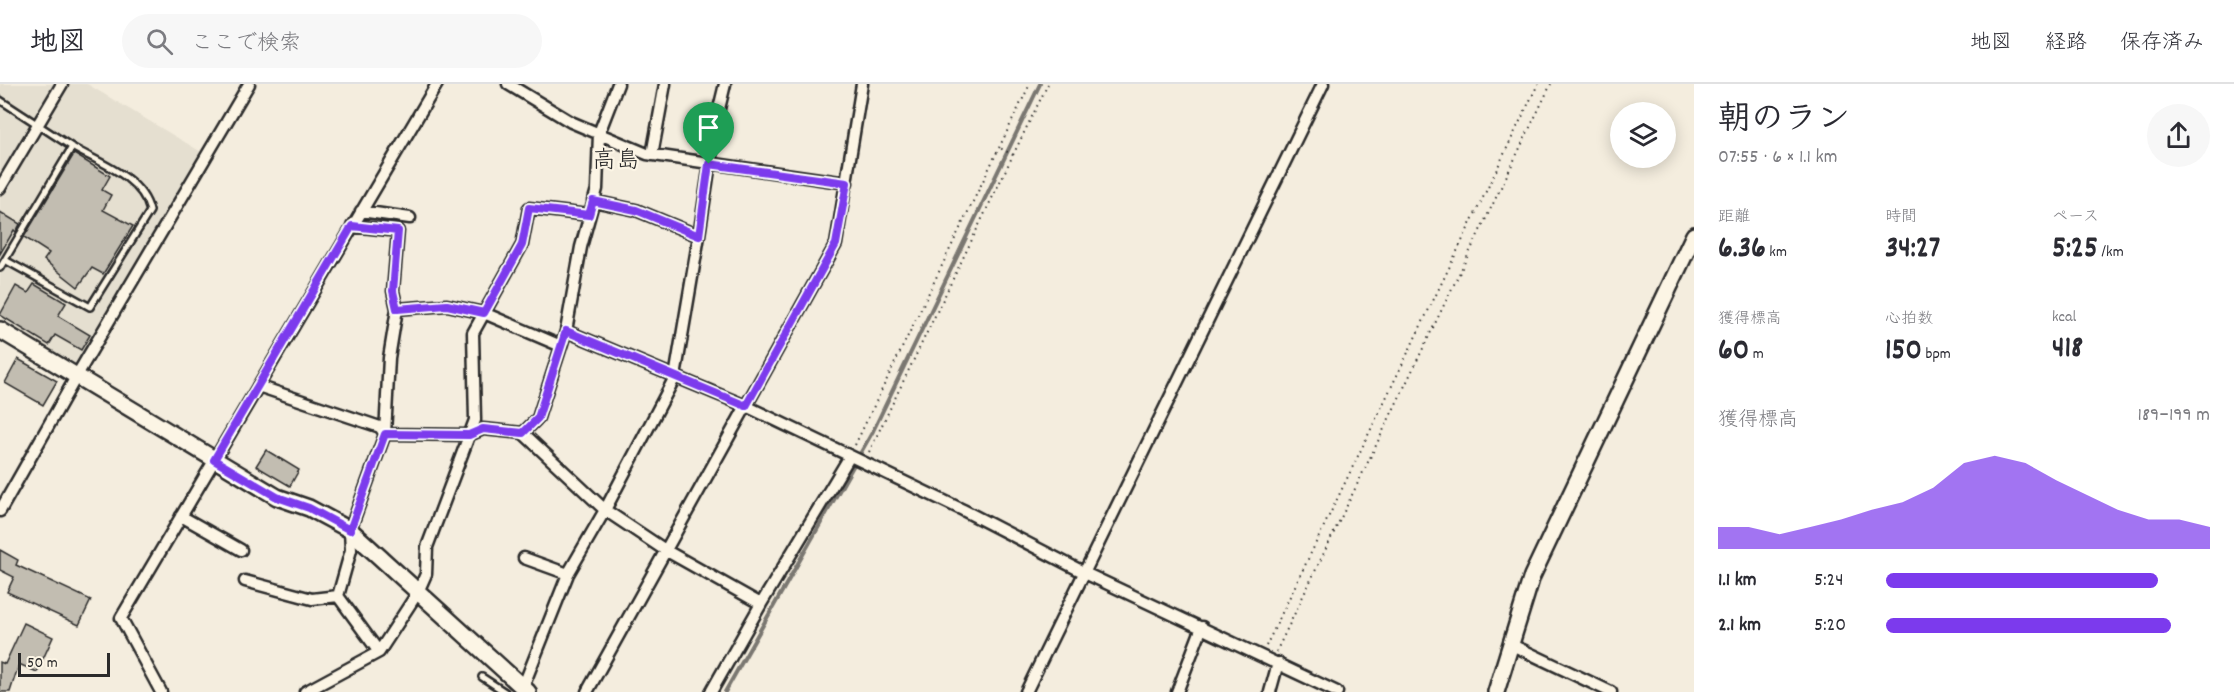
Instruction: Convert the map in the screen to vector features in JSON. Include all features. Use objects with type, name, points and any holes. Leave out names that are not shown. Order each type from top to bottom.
[{"type":"street","points":[[0,188],[63,84]]},
{"type":"street","points":[[0,511],[249,84]]},
{"type":"street","points":[[160,692],[121,618],[437,84]]},
{"type":"street","points":[[508,84],[571,122],[652,154],[847,183]]},
{"type":"street","points":[[523,433],[538,418],[566,331],[589,215],[597,189],[599,133],[618,84]]},
{"type":"street","points":[[652,154],[665,84]]},
{"type":"street","points":[[0,330],[277,497],[309,508],[350,530],[524,690],[568,574],[605,510],[675,377],[709,164],[725,84]]},
{"type":"street","points":[[587,692],[836,244],[862,84]]},
{"type":"street","points":[[1026,692],[1323,84]]},
{"type":"street","points":[[593,201],[636,210],[699,236]]},
{"type":"street","points":[[305,692],[379,652],[418,592],[426,574],[427,547],[475,420],[473,333],[522,245],[529,208],[589,215]]},
{"type":"street","points":[[361,211],[410,218]]},
{"type":"street","points":[[338,596],[351,550],[350,530],[385,434],[388,358],[397,309],[393,291],[398,231],[352,226]]},
{"type":"street","points":[[1496,692],[1532,576],[1694,235]]},
{"type":"street","points":[[397,309],[447,305],[484,313],[561,346]]},
{"type":"street","points":[[566,331],[746,406],[963,510],[1084,573],[1276,661],[1337,692]]},
{"type":"street","points":[[258,386],[380,428],[385,434],[469,435],[483,429],[523,433],[605,510],[665,550],[761,604]]},
{"type":"street","points":[[711,692],[850,456]]},
{"type":"street","points":[[181,516],[241,550]]},
{"type":"street","points":[[524,558],[568,574]]},
{"type":"street","points":[[245,581],[312,599],[338,596]]},
{"type":"street","points":[[338,596],[379,652]]},
{"type":"street","points":[[1177,692],[1202,627]]},
{"type":"street","points":[[1510,644],[1611,692]]},
{"type":"street","points":[[1270,692],[1276,661]]},
{"type":"lane","points":[[0,100],[133,184],[147,199],[150,211],[90,307],[5,260]]},
{"type":"lane","points":[[0,268],[72,147]]},
{"type":"lane","points":[[482,677],[505,692]]},
{"type":"path","points":[[850,456],[1030,84]]},
{"type":"path","points":[[864,462],[1048,84]]},
{"type":"path","points":[[1262,655],[1538,84]]},
{"type":"path","points":[[1276,661],[1337,522],[1551,84]]},
{"type":"path","points":[[1000,148],[1013,155]]},
{"type":"shaded area","points":[[0,84],[87,84],[203,153],[76,366],[0,322]]},
{"type":"building","points":[[74,154],[110,176],[102,190],[111,195],[103,210],[133,226],[103,274],[92,268],[78,287],[44,260],[49,253],[24,237]]},
{"type":"building","points":[[0,212],[20,224],[0,254]]},
{"type":"building","points":[[34,284],[66,303],[58,316],[90,335],[81,350],[55,335],[49,345],[0,315],[16,286],[28,293]]},
{"type":"building","points":[[18,359],[57,381],[43,405],[5,383]]},
{"type":"building","points":[[266,450],[299,470],[290,486],[256,466]]},
{"type":"building","points":[[0,550],[18,560],[16,565],[91,600],[79,625],[7,592],[14,577],[0,570]]},
{"type":"building","points":[[24,623],[53,637],[37,672],[19,664],[10,692],[0,692],[0,662],[5,664]]},
{"type":"waterway","points":[[725,692],[873,431],[1040,84]]},
{"type":"district","name":"高島","points":[[616,159]]},
{"type":"route","points":[[709,164],[847,183],[836,244],[746,406],[566,331],[538,418],[523,433],[483,429],[469,435],[385,434],[350,530],[328,516],[277,497],[214,460],[352,226],[388,232],[398,231],[393,291],[397,309],[447,305],[484,313],[522,245],[529,208],[589,215],[593,201],[636,210],[699,236],[709,164]]}]
